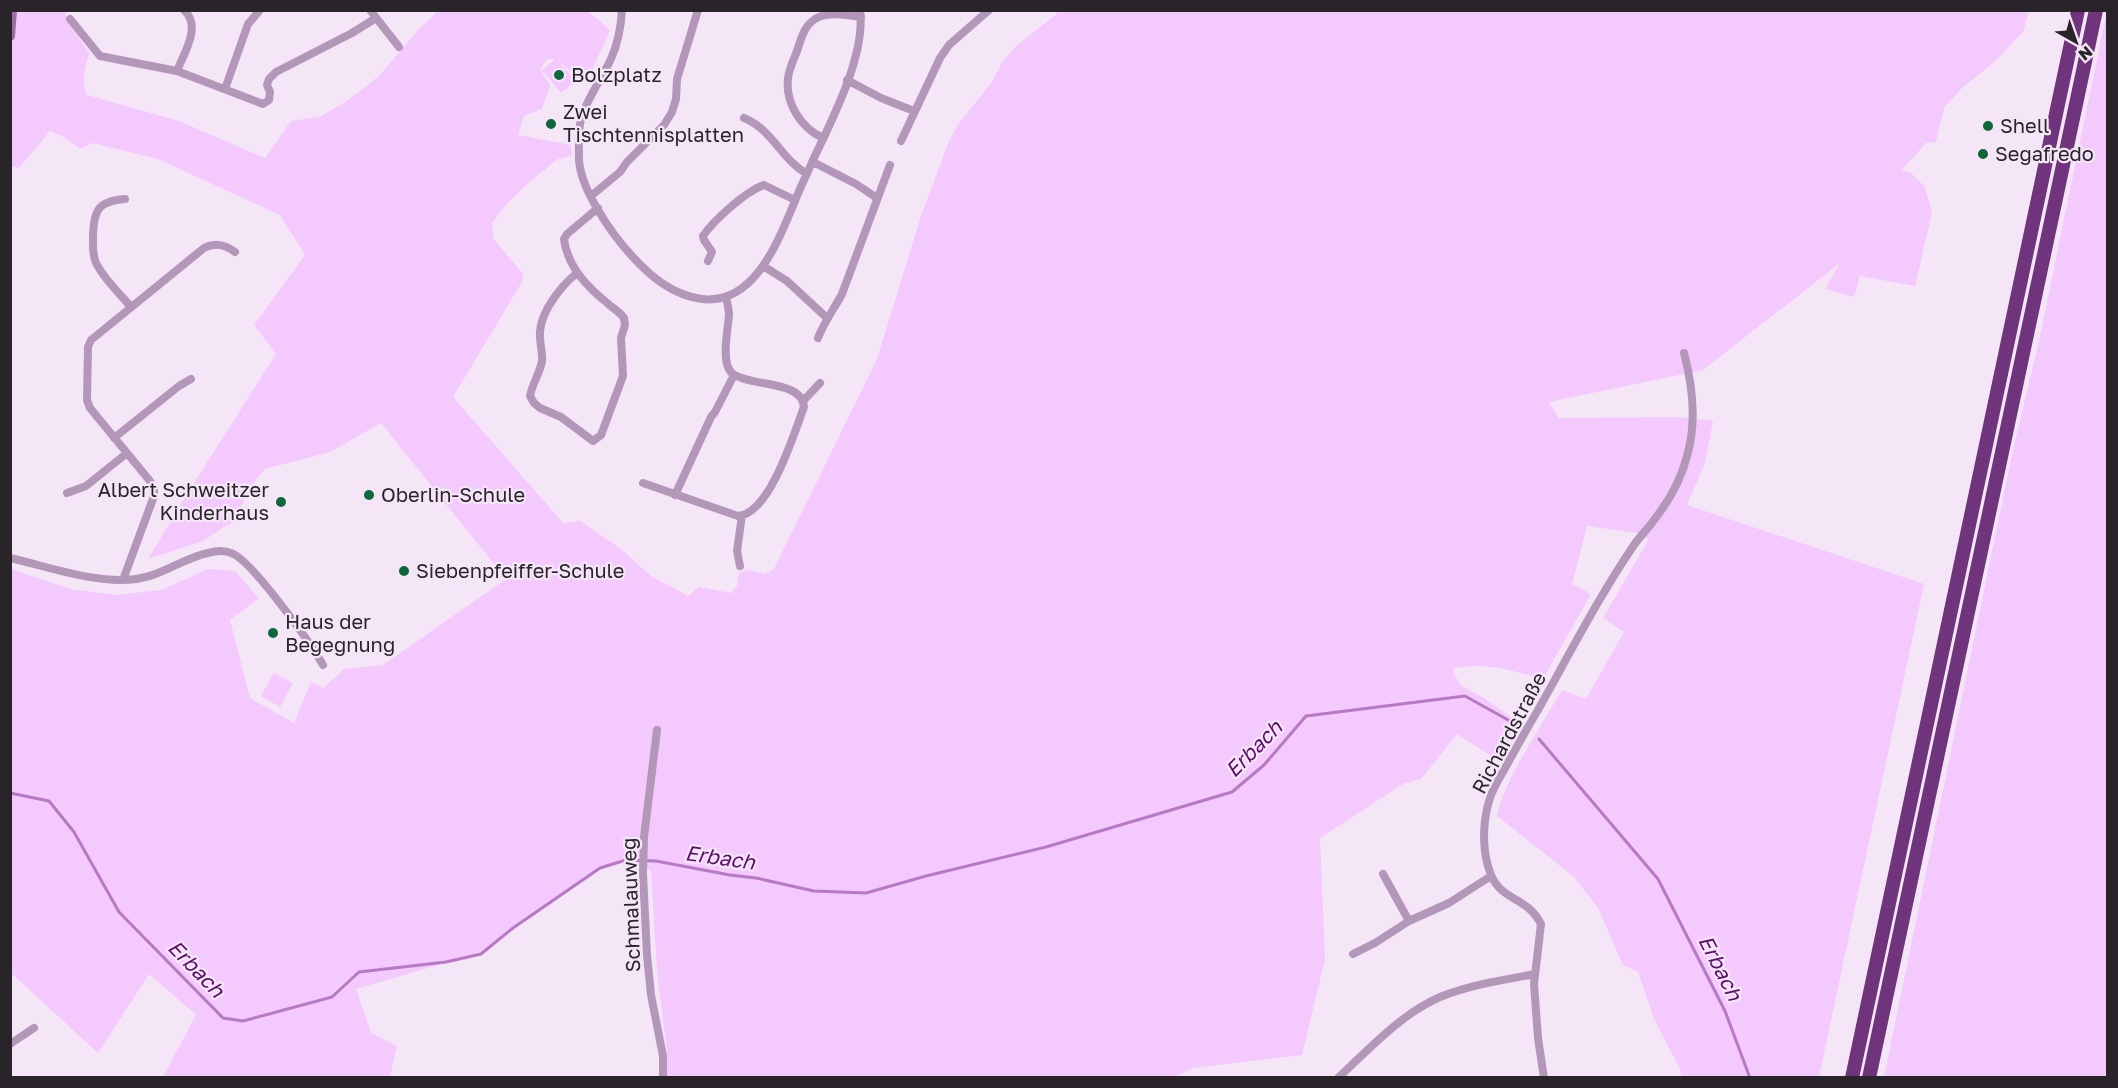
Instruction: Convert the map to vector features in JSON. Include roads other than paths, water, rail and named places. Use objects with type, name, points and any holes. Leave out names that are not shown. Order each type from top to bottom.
[{"type":"highway","points":[[1852,1077],[2077,10]]},
{"type":"highway","points":[[1869,1077],[2096,10]]},
{"type":"street","points":[[10,36],[12,10]]},
{"type":"street","points":[[177,71],[193,29],[190,17],[184,10]]},
{"type":"street","points":[[370,10],[399,47]]},
{"type":"street","points":[[622,10],[618,41],[588,102],[580,124],[579,164],[583,180],[598,208],[626,250],[654,279],[680,294],[710,300],[726,297],[749,282],[763,266],[787,221],[795,200],[813,162],[823,138],[847,80],[858,47],[861,14],[825,15],[814,20],[806,28],[801,38],[788,77],[790,101],[795,112],[808,128],[823,138]]},
{"type":"street","points":[[591,196],[620,172],[664,125],[672,112],[676,99],[677,79],[698,10]]},
{"type":"street","points":[[225,89],[248,24],[257,11]]},
{"type":"street","points":[[901,141],[940,58],[949,45],[988,11]]},
{"type":"street","points":[[70,19],[100,56],[177,71],[266,103],[271,96],[267,85],[273,75],[376,18]]},
{"type":"street","points":[[847,80],[881,98],[914,111]]},
{"type":"street","points":[[744,118],[761,127],[794,166],[807,174]]},
{"type":"street","points":[[813,162],[848,179],[877,198]]},
{"type":"street","points":[[818,338],[842,294],[890,165]]},
{"type":"street","points":[[708,261],[712,252],[703,236],[722,214],[750,191],[764,185],[795,200]]},
{"type":"street","points":[[125,200],[105,203],[99,209],[94,218],[93,253],[100,270],[131,307]]},
{"type":"street","points":[[577,273],[564,286],[542,320],[540,337],[542,362],[530,396],[540,408],[561,417],[593,441],[601,435],[623,375],[621,338],[625,325],[621,313],[594,291],[577,273],[565,248],[564,239],[598,208]]},
{"type":"street","points":[[123,580],[154,496],[154,489],[150,481],[90,408],[87,400],[88,347],[91,340],[204,248],[211,244],[221,245],[235,252]]},
{"type":"street","points":[[763,266],[786,281],[827,318]]},
{"type":"street","points":[[643,483],[738,516],[748,513],[764,497],[778,476],[804,407],[804,400],[799,394],[784,387],[759,384],[734,375],[726,366],[729,309],[726,297]]},
{"type":"street","name":"Richardstraße","points":[[1491,876],[1485,853],[1485,830],[1491,795],[1617,571],[1635,543],[1656,519],[1681,476],[1688,454],[1694,404],[1691,378],[1684,353]]},
{"type":"street","points":[[675,495],[711,417],[716,412],[734,375]]},
{"type":"street","points":[[114,438],[191,379]]},
{"type":"street","points":[[804,400],[820,383]]},
{"type":"street","points":[[67,493],[86,486],[127,453]]},
{"type":"street","points":[[740,566],[737,551],[742,515]]},
{"type":"street","points":[[10,558],[94,577],[123,580],[155,574],[208,553],[231,552],[251,568],[323,664]]},
{"type":"street","name":"Schmalauweg","points":[[657,730],[644,837],[644,860],[647,955],[651,995],[663,1056],[663,1077]]},
{"type":"street","points":[[1383,874],[1409,921]]},
{"type":"street","points":[[1353,954],[1409,921],[1449,903],[1491,876],[1499,890],[1530,909],[1541,924],[1534,974],[1538,1038],[1544,1077]]},
{"type":"street","points":[[1338,1077],[1420,1007],[1461,990],[1534,974]]},
{"type":"street","points":[[10,1044],[34,1028]]},
{"type":"waterway","name":"Erbach","points":[[10,793],[49,801],[74,832],[119,912],[223,1018],[243,1021],[332,997],[359,972],[446,962],[481,954],[513,928],[600,868],[626,860],[656,861],[756,878],[814,891],[866,893],[1046,847],[1232,792],[1264,765],[1306,716],[1465,696],[1519,726]]},
{"type":"waterway","name":"Erbach","points":[[1539,739],[1658,879],[1725,1011],[1750,1078]]},
{"type":"place","name":"Bolzplatz","points":[[559,75]]},
{"type":"place","name":"Zwei Tischtennisplatten","points":[[551,124]]},
{"type":"place","name":"Shell","points":[[1988,126]]},
{"type":"place","name":"Segafredo","points":[[1983,154]]},
{"type":"place","name":"Oberlin-Schule","points":[[369,495]]},
{"type":"place","name":"Albert Schweitzer Kinderhaus","points":[[281,502]]},
{"type":"place","name":"Siebenpfeiffer-Schule","points":[[404,571]]},
{"type":"place","name":"Haus der Begegnung","points":[[273,633]]}]
